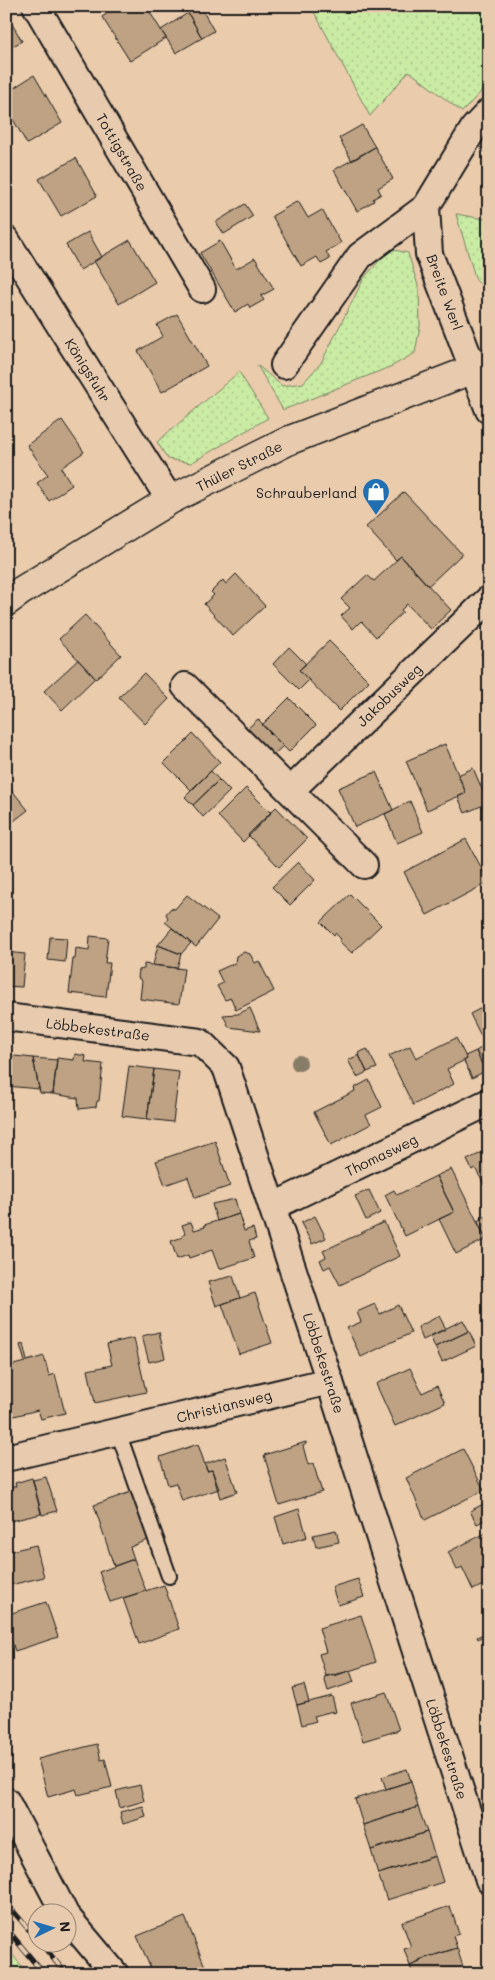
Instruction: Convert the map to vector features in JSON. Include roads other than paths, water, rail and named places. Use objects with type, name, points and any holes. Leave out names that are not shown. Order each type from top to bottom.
[{"type":"main road","name":"Thüler Straße","points":[[6,602],[170,500],[290,440],[481,366]]},
{"type":"street","name":"Tottigstraße","points":[[44,9],[202,289]]},
{"type":"street","points":[[284,365],[360,256],[426,207],[474,128],[489,112]]},
{"type":"street","name":"Breite Werl","points":[[426,207],[429,254],[481,366],[489,410]]},
{"type":"street","name":"Königsfuhr","points":[[6,240],[170,500]]},
{"type":"street","name":"Jakobusweg","points":[[290,791],[489,599]]},
{"type":"street","points":[[185,686],[364,864]]},
{"type":"street","name":"Löbbekestraße","points":[[6,1017],[200,1042],[226,1067],[330,1381],[489,1880]]},
{"type":"street","name":"Thomasweg","points":[[272,1207],[489,1102]]},
{"type":"street","name":"Christiansweg","points":[[6,1458],[330,1381]]},
{"type":"street","points":[[6,1801],[59,1902]]},
{"type":"street","points":[[78,1930],[115,1974]]},
{"type":"lane","points":[[118,1432],[169,1576]]},
{"type":"railway","points":[[6,1903],[28,1928]]},
{"type":"railway","points":[[6,1928],[44,1974]]},
{"type":"railway","points":[[48,1952],[66,1974]]},
{"type":"place","name":"Schrauberland","points":[[376,516]]}]
